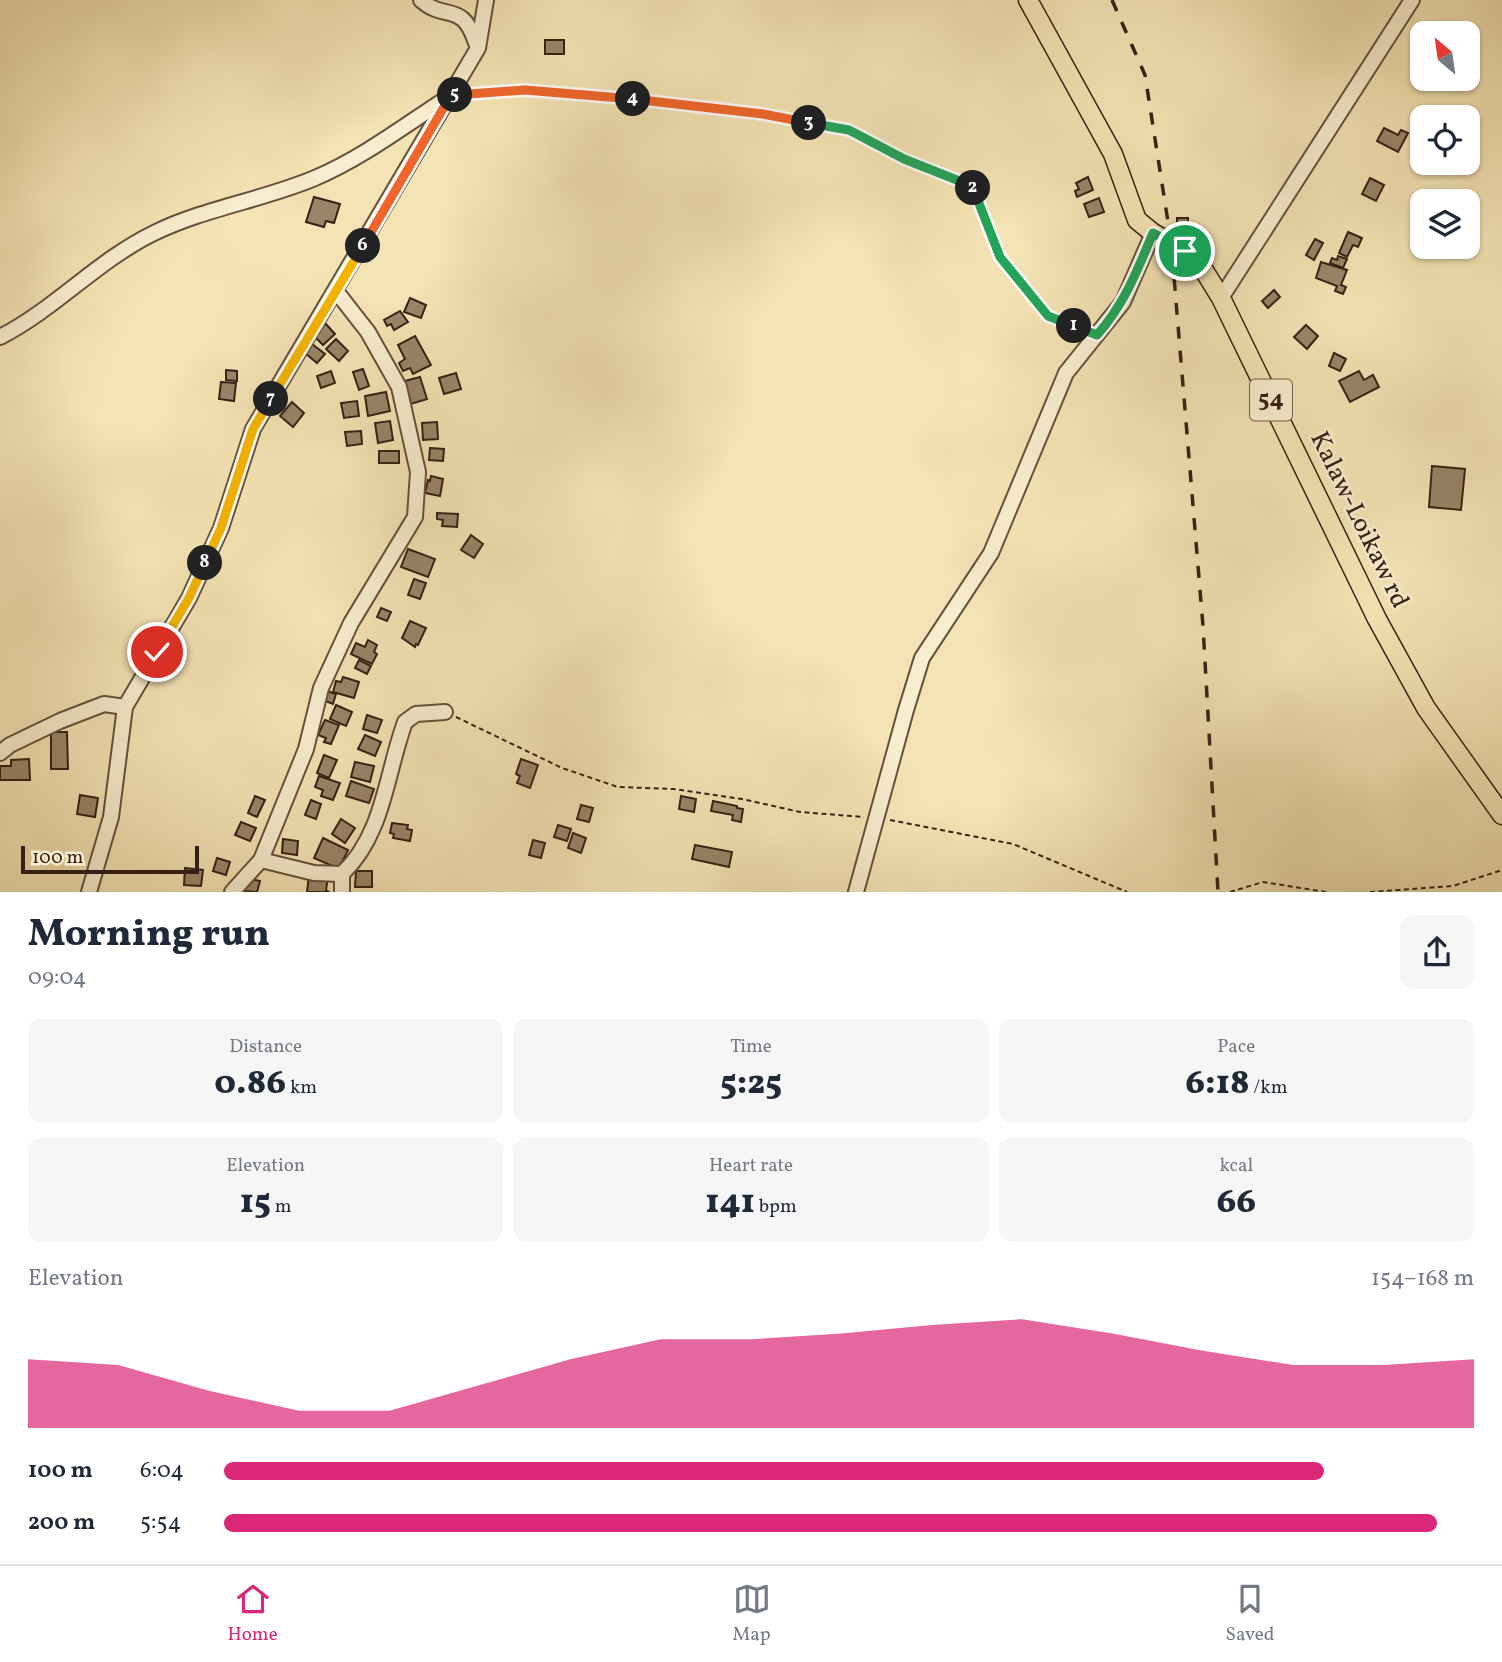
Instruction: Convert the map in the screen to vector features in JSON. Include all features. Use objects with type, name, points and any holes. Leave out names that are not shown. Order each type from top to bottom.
[{"type":"main road","name":"Kalaw-Loikaw rd","points":[[1028,0],[1113,154],[1138,220],[1153,233],[1185,251],[1205,272],[1221,298],[1377,619],[1426,708],[1502,815]]},
{"type":"street","points":[[421,0],[440,10],[456,12],[471,25],[478,48]]},
{"type":"street","points":[[89,892],[111,817],[125,707],[189,598],[216,540],[253,429],[478,48],[486,0]]},
{"type":"street","points":[[1221,298],[1412,0]]},
{"type":"street","points":[[0,337],[19,327],[110,260],[151,234],[189,217],[282,190],[344,165],[451,95]]},
{"type":"street","points":[[856,892],[905,710],[922,658],[990,553],[1066,373],[1123,302],[1153,233]]},
{"type":"street","points":[[232,892],[261,860],[306,749],[321,688],[351,623],[415,517],[418,472],[399,387],[368,332],[336,291]]},
{"type":"street","points":[[0,753],[10,745],[60,721],[104,704],[125,707]]},
{"type":"street","points":[[261,860],[314,873],[342,874],[357,860],[374,829],[405,722],[416,714],[445,712]]},
{"type":"street","points":[[342,874],[342,892]]},
{"type":"path","points":[[451,95],[525,90],[749,113],[849,130],[904,159],[972,186],[1000,257],[1048,316],[1097,335]]},
{"type":"path","points":[[445,712],[562,768],[618,787],[674,789],[742,799],[800,812],[877,818],[1013,844],[1127,892]]},
{"type":"path","points":[[1370,892],[1453,886],[1502,870]]},
{"type":"path","points":[[1230,892],[1263,882],[1325,892]]},
{"type":"building","points":[[545,40],[564,40],[564,54],[545,54]]},
{"type":"building","points":[[1384,128],[1398,135],[1401,130],[1408,133],[1398,152],[1377,141]]},
{"type":"building","points":[[1088,177],[1093,190],[1077,197],[1075,191],[1079,189],[1076,183]]},
{"type":"building","points":[[1370,178],[1384,185],[1376,201],[1362,194]]},
{"type":"building","points":[[314,197],[340,204],[334,223],[326,221],[324,227],[306,222]]},
{"type":"building","points":[[1099,198],[1104,212],[1089,217],[1084,204]]},
{"type":"building","points":[[1177,218],[1188,218],[1188,235],[1177,234]]},
{"type":"building","points":[[1348,232],[1362,238],[1358,247],[1353,245],[1347,257],[1339,253]]},
{"type":"building","points":[[1315,239],[1323,243],[1314,260],[1306,255]]},
{"type":"building","points":[[1338,256],[1347,259],[1343,268],[1330,263],[1332,258],[1337,260]]},
{"type":"building","points":[[1321,262],[1347,270],[1341,285],[1346,287],[1343,294],[1335,291],[1337,286],[1316,278]]},
{"type":"building","points":[[1274,290],[1280,297],[1268,308],[1262,301]]},
{"type":"building","points":[[410,298],[426,305],[421,318],[404,312]]},
{"type":"building","points":[[400,311],[408,322],[394,330],[391,324],[387,326],[384,320]]},
{"type":"building","points":[[325,323],[335,334],[323,345],[314,336]]},
{"type":"building","points":[[1306,325],[1318,336],[1307,349],[1294,337]]},
{"type":"building","points":[[415,336],[431,365],[413,374],[410,368],[403,371],[399,363],[405,359],[398,345]]},
{"type":"building","points":[[336,339],[348,351],[339,361],[326,349]]},
{"type":"building","points":[[312,344],[325,354],[317,363],[305,353]]},
{"type":"building","points":[[1334,353],[1346,359],[1340,371],[1329,366]]},
{"type":"building","points":[[363,369],[369,386],[359,390],[353,372]]},
{"type":"building","points":[[226,370],[237,371],[237,381],[226,380]]},
{"type":"building","points":[[331,371],[335,383],[321,388],[317,376]]},
{"type":"building","points":[[1359,371],[1364,380],[1373,375],[1379,387],[1350,402],[1339,381]]},
{"type":"building","points":[[456,373],[461,389],[444,394],[439,378]]},
{"type":"building","points":[[420,377],[427,399],[407,405],[401,382]]},
{"type":"building","points":[[221,382],[236,383],[234,401],[219,399]]},
{"type":"building","points":[[386,392],[390,411],[368,416],[365,396]]},
{"type":"building","points":[[357,401],[359,416],[344,418],[341,403]]},
{"type":"building","points":[[292,402],[304,413],[293,427],[280,416]]},
{"type":"building","points":[[390,421],[393,440],[378,443],[375,423]]},
{"type":"building","points":[[437,422],[438,439],[423,440],[422,423]]},
{"type":"building","points":[[361,431],[362,444],[347,446],[345,432]]},
{"type":"building","points":[[430,448],[444,449],[443,461],[429,460]]},
{"type":"building","points":[[379,451],[399,451],[399,463],[379,463]]},
{"type":"building","points":[[1432,466],[1465,469],[1461,510],[1429,507]]},
{"type":"building","points":[[431,476],[443,479],[440,496],[425,493]]},
{"type":"building","points":[[437,513],[458,514],[457,527],[442,526],[443,520],[437,519]]},
{"type":"building","points":[[471,535],[483,544],[474,558],[461,550]]},
{"type":"building","points":[[408,549],[435,559],[428,577],[401,567]]},
{"type":"building","points":[[414,579],[426,583],[420,599],[408,595]]},
{"type":"building","points":[[381,608],[391,612],[387,621],[377,617]]},
{"type":"building","points":[[410,621],[426,628],[415,647],[402,638]]},
{"type":"building","points":[[368,640],[377,645],[374,652],[377,654],[372,664],[351,654],[356,643],[365,647]]},
{"type":"building","points":[[359,660],[371,666],[367,674],[355,668]]},
{"type":"building","points":[[343,677],[359,682],[354,698],[333,692],[336,681],[341,682]]},
{"type":"building","points":[[324,690],[336,694],[333,704],[320,699]]},
{"type":"building","points":[[336,705],[352,712],[346,726],[330,719]]},
{"type":"building","points":[[367,715],[382,720],[377,733],[363,729]]},
{"type":"building","points":[[325,720],[339,725],[331,744],[324,742],[326,738],[318,735]]},
{"type":"building","points":[[51,732],[67,732],[68,769],[51,769]]},
{"type":"building","points":[[365,735],[381,742],[375,756],[358,749]]},
{"type":"building","points":[[324,755],[337,760],[329,778],[317,773]]},
{"type":"building","points":[[29,759],[30,780],[0,780],[0,766],[11,766],[11,760]]},
{"type":"building","points":[[521,759],[538,765],[530,788],[517,783],[520,776],[516,774]]},
{"type":"building","points":[[355,762],[374,766],[370,782],[351,777]]},
{"type":"building","points":[[319,776],[340,783],[333,800],[321,796],[323,790],[315,787]]},
{"type":"building","points":[[351,781],[374,789],[369,803],[346,796]]},
{"type":"building","points":[[80,795],[98,798],[95,817],[77,814]]},
{"type":"building","points":[[255,796],[265,800],[257,817],[248,813]]},
{"type":"building","points":[[681,796],[696,799],[694,812],[679,809]]},
{"type":"building","points":[[311,800],[321,804],[316,819],[305,815]]},
{"type":"building","points":[[713,801],[743,809],[741,822],[732,820],[733,815],[711,811]]},
{"type":"building","points":[[581,805],[593,808],[589,822],[577,819]]},
{"type":"building","points":[[341,819],[355,828],[345,843],[332,834]]},
{"type":"building","points":[[241,822],[256,828],[250,841],[235,835]]},
{"type":"building","points":[[392,823],[408,825],[407,829],[412,830],[410,841],[393,838],[394,834],[390,833]]},
{"type":"building","points":[[558,825],[571,829],[567,841],[554,837]]},
{"type":"building","points":[[573,833],[586,838],[581,853],[568,848]]},
{"type":"building","points":[[323,838],[348,850],[339,869],[314,858]]},
{"type":"building","points":[[283,839],[298,841],[297,855],[282,853]]},
{"type":"building","points":[[533,840],[545,843],[541,858],[529,855]]},
{"type":"building","points":[[695,845],[732,852],[729,867],[692,859]]},
{"type":"building","points":[[217,858],[230,862],[226,875],[213,871]]},
{"type":"building","points":[[185,868],[203,870],[201,886],[184,885]]},
{"type":"building","points":[[356,871],[372,871],[372,887],[355,887]]},
{"type":"building","points":[[309,875],[328,877],[326,890],[329,892],[307,892]]},
{"type":"building","points":[[246,878],[260,881],[257,892],[244,891]]},
{"type":"railway","points":[[1112,0],[1145,75],[1171,241],[1203,626],[1218,892]]},
{"type":"route","points":[[157,652],[189,598],[221,528],[253,429],[451,95],[525,90],[652,101],[763,114],[849,130],[904,159],[972,186],[1000,257],[1048,316],[1097,335],[1123,302],[1153,233],[1185,251]]}]
